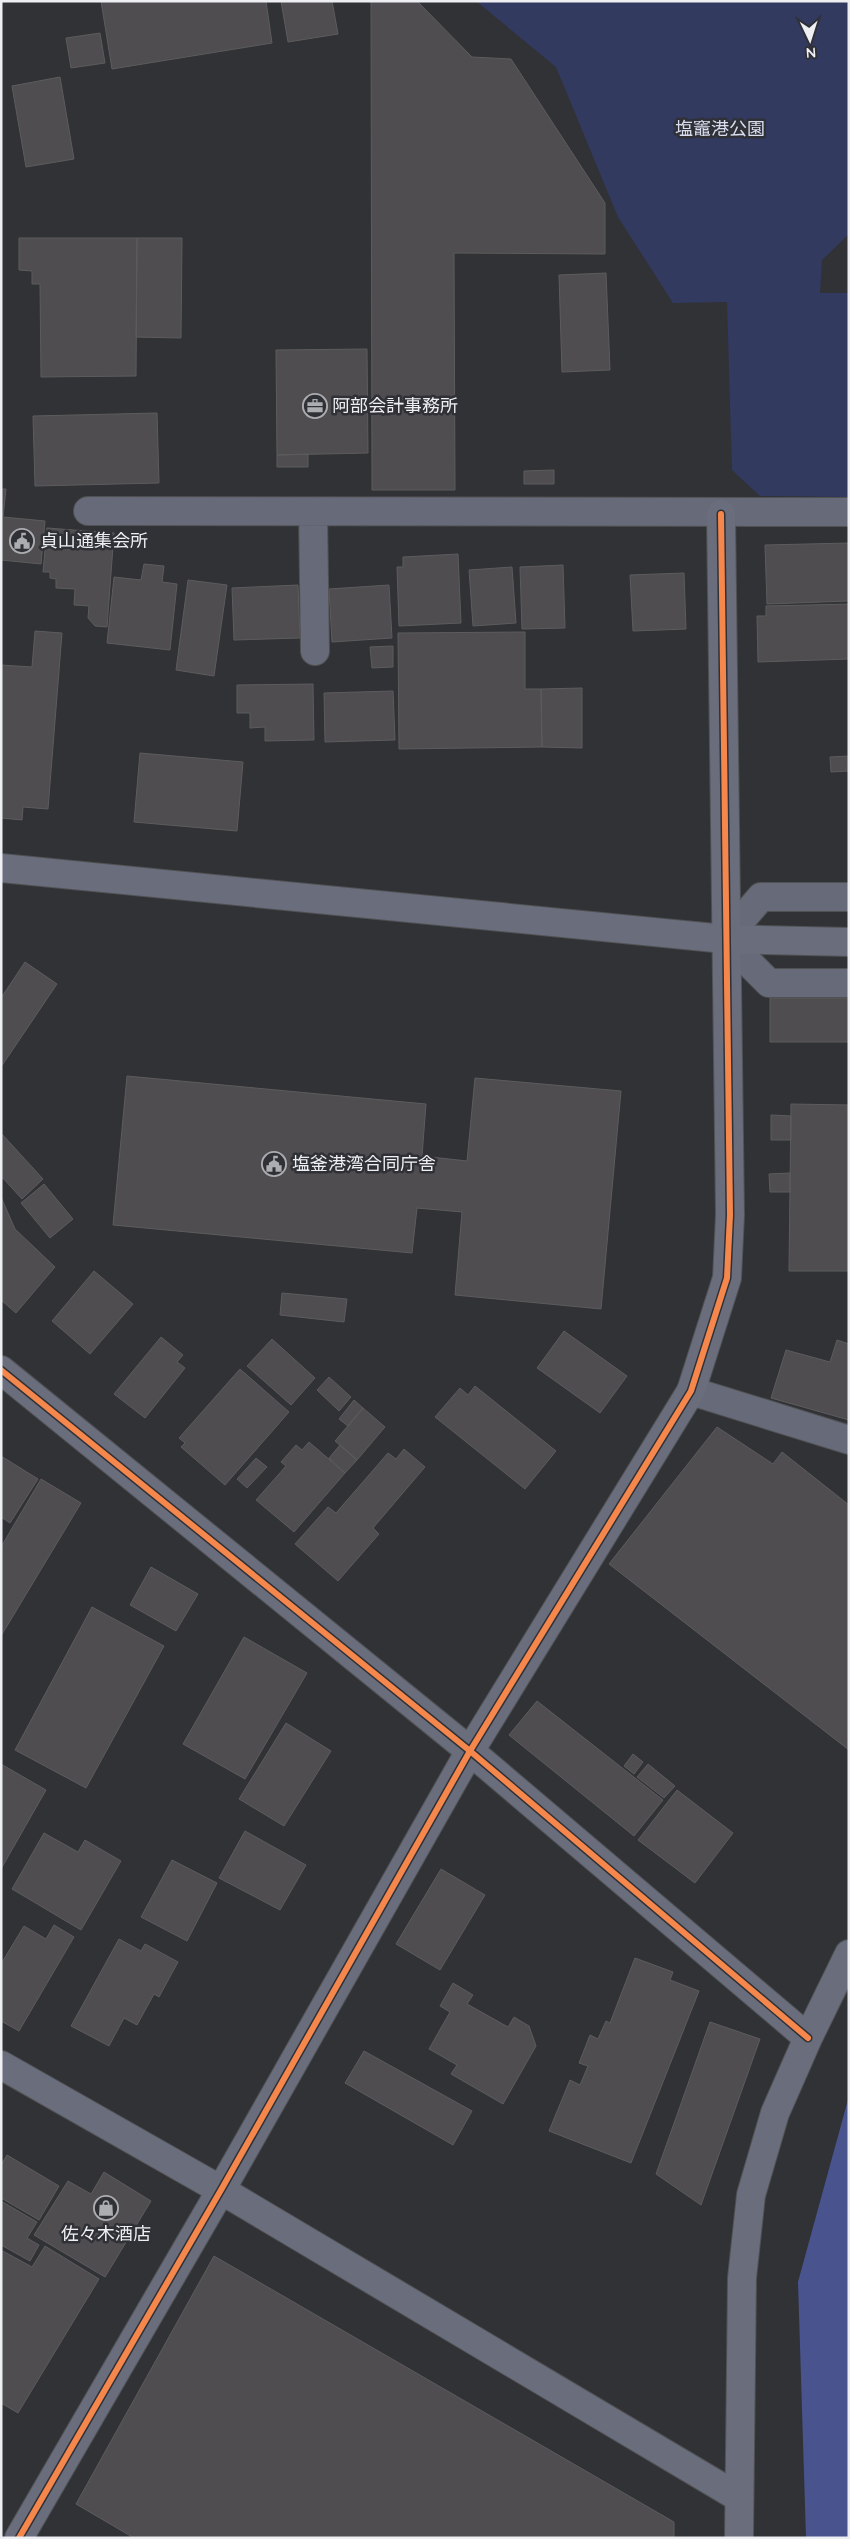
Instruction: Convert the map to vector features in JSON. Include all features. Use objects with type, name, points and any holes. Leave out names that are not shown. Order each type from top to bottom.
[{"type":"street","points":[[88,511],[721,514],[849,512]]},
{"type":"street","points":[[313,512],[315,652]]},
{"type":"street","points":[[19,2538],[221,2190],[470,1752],[691,1391],[727,1278],[730,1215],[721,514]]},
{"type":"street","points":[[1,868],[725,939],[849,942]]},
{"type":"street","points":[[725,939],[761,897],[849,897]]},
{"type":"street","points":[[725,939],[769,983],[849,983]]},
{"type":"street","points":[[1,1370],[470,1752],[808,2038]]},
{"type":"street","points":[[691,1391],[849,1440]]},
{"type":"street","points":[[739,2538],[742,2278],[751,2195],[775,2113],[808,2038],[849,1954]]},
{"type":"street","points":[[1,2065],[221,2190],[738,2496]]},
{"type":"green space","name":"塩竈港公園","points":[[476,1],[849,1],[849,234],[822,260],[820,293],[849,293],[849,497],[760,496],[732,470],[727,302],[673,303],[618,217],[556,67]]},
{"type":"shaded area","points":[[849,2096],[849,2538],[806,2538],[798,2282]]},
{"type":"building","points":[[101,1],[266,1],[272,43],[112,69]]},
{"type":"building","points":[[281,1],[332,1],[338,34],[288,42]]},
{"type":"building","points":[[371,1],[417,1],[472,57],[511,59],[605,203],[605,254],[454,253],[455,490],[372,490]]},
{"type":"building","points":[[100,33],[105,63],[71,68],[66,38]]},
{"type":"building","points":[[60,77],[74,159],[26,167],[12,86]]},
{"type":"building","points":[[19,238],[137,238],[136,376],[41,377],[40,284],[32,284],[32,271],[19,270]]},
{"type":"building","points":[[137,238],[182,238],[181,338],[136,337]]},
{"type":"building","points":[[606,273],[610,370],[562,372],[559,275]]},
{"type":"building","points":[[367,349],[368,453],[277,455],[276,350]]},
{"type":"building","points":[[157,413],[159,483],[35,486],[33,416]]},
{"type":"building","points":[[308,454],[308,467],[277,467],[277,455]]},
{"type":"building","points":[[554,470],[554,484],[524,484],[524,471]]},
{"type":"building","name":"貞山通集会所","points":[[1,489],[6,489],[3,517],[45,521],[41,564],[1,560]]},
{"type":"building","points":[[47,528],[114,533],[107,627],[95,626],[88,618],[89,606],[74,605],[75,589],[56,588],[56,579],[50,578],[50,572],[43,572]]},
{"type":"building","points":[[849,543],[849,601],[767,604],[765,545]]},
{"type":"building","points":[[458,554],[461,623],[399,626],[397,567],[403,567],[403,557]]},
{"type":"building","points":[[144,564],[164,566],[162,582],[177,584],[170,650],[107,643],[114,577],[141,580]]},
{"type":"building","points":[[563,565],[565,628],[522,629],[520,567]]},
{"type":"building","points":[[512,567],[516,623],[473,626],[469,570]]},
{"type":"building","points":[[684,573],[686,629],[633,631],[630,575]]},
{"type":"building","points":[[188,580],[227,585],[214,676],[176,670]]},
{"type":"building","points":[[298,585],[300,638],[234,640],[232,588]]},
{"type":"building","points":[[389,585],[392,638],[332,642],[329,589]]},
{"type":"building","points":[[849,604],[849,659],[758,662],[757,616],[766,616],[766,606]]},
{"type":"building","points":[[35,631],[62,633],[48,809],[23,807],[22,820],[1,818],[1,665],[32,667]]},
{"type":"building","points":[[525,632],[525,689],[541,689],[542,747],[399,749],[398,633]]},
{"type":"building","points":[[393,646],[393,667],[372,668],[370,647]]},
{"type":"building","points":[[313,684],[314,740],[265,741],[265,727],[250,728],[250,713],[237,713],[237,685]]},
{"type":"building","points":[[582,688],[582,748],[542,747],[541,689]]},
{"type":"building","points":[[393,691],[395,740],[325,742],[324,693]]},
{"type":"building","points":[[140,753],[243,762],[237,831],[134,822]]},
{"type":"building","points":[[849,756],[849,771],[831,772],[830,757]]},
{"type":"building","points":[[25,962],[57,984],[1,1067],[1,998]]},
{"type":"building","points":[[770,998],[849,998],[849,1042],[770,1042]]},
{"type":"building","points":[[127,1076],[426,1104],[422,1156],[467,1161],[475,1078],[621,1091],[601,1309],[455,1295],[462,1212],[417,1208],[412,1253],[113,1225]]},
{"type":"building","points":[[791,1104],[849,1105],[849,1271],[789,1271]]},
{"type":"building","points":[[771,1115],[791,1116],[791,1140],[771,1140]]},
{"type":"building","points":[[1,1133],[43,1179],[22,1199],[1,1176]]},
{"type":"building","points":[[790,1173],[790,1192],[770,1192],[769,1174]]},
{"type":"building","points":[[44,1184],[73,1219],[50,1238],[21,1203]]},
{"type":"building","points":[[1,1197],[15,1229],[55,1267],[16,1313],[1,1300]]},
{"type":"building","points":[[94,1271],[133,1304],[90,1354],[52,1321]]},
{"type":"building","points":[[282,1293],[347,1299],[344,1322],[280,1315]]},
{"type":"building","points":[[564,1331],[627,1376],[600,1413],[537,1368]]},
{"type":"building","points":[[161,1337],[183,1355],[177,1362],[185,1368],[145,1418],[114,1394]]},
{"type":"building","points":[[272,1339],[315,1378],[291,1405],[247,1366]]},
{"type":"building","points":[[837,1340],[849,1344],[849,1420],[771,1398],[786,1350],[830,1362]]},
{"type":"building","points":[[240,1369],[289,1412],[225,1485],[181,1447],[185,1443],[179,1438]]},
{"type":"building","points":[[329,1377],[351,1397],[339,1411],[317,1390]]},
{"type":"building","points":[[475,1386],[556,1451],[525,1489],[435,1417],[460,1388],[468,1395]]},
{"type":"building","points":[[354,1400],[363,1408],[348,1426],[339,1419]]},
{"type":"building","points":[[363,1408],[385,1427],[357,1460],[335,1441]]},
{"type":"building","points":[[717,1427],[773,1464],[782,1452],[849,1505],[849,1750],[609,1564]]},
{"type":"building","points":[[309,1442],[345,1473],[294,1532],[256,1500],[286,1466],[281,1462],[296,1445],[302,1450]]},
{"type":"building","points":[[340,1445],[357,1460],[345,1473],[329,1458]]},
{"type":"building","points":[[404,1449],[425,1467],[373,1528],[379,1534],[338,1581],[295,1544],[328,1507],[336,1513],[388,1453],[396,1459]]},
{"type":"building","points":[[1,1456],[38,1479],[10,1523],[1,1517]]},
{"type":"building","points":[[256,1458],[267,1467],[247,1488],[237,1479]]},
{"type":"building","points":[[41,1479],[81,1503],[1,1636],[1,1547]]},
{"type":"building","points":[[151,1567],[198,1594],[176,1631],[130,1605]]},
{"type":"building","points":[[92,1607],[164,1646],[86,1788],[15,1750]]},
{"type":"building","points":[[244,1637],[307,1673],[245,1779],[183,1744]]},
{"type":"building","points":[[537,1701],[663,1800],[634,1836],[509,1735]]},
{"type":"building","points":[[286,1723],[331,1751],[284,1826],[239,1799]]},
{"type":"building","points":[[633,1754],[643,1762],[634,1774],[624,1766]]},
{"type":"building","points":[[1,1764],[46,1790],[1,1869]]},
{"type":"building","points":[[648,1764],[675,1786],[664,1798],[637,1777]]},
{"type":"building","points":[[677,1790],[733,1833],[695,1883],[638,1840]]},
{"type":"building","points":[[245,1831],[306,1865],[280,1910],[219,1878]]},
{"type":"building","points":[[44,1833],[78,1852],[85,1840],[121,1861],[81,1930],[12,1889]]},
{"type":"building","points":[[172,1860],[217,1883],[187,1941],[141,1917]]},
{"type":"building","points":[[441,1869],[485,1895],[440,1970],[396,1944]]},
{"type":"building","points":[[54,1925],[74,1937],[19,2031],[1,2021],[1,1964],[24,1926],[46,1939]]},
{"type":"building","points":[[119,1939],[141,1951],[145,1944],[178,1962],[159,1997],[154,1994],[137,2025],[124,2018],[109,2046],[71,2026]]},
{"type":"building","points":[[635,1958],[673,1972],[670,1980],[699,1991],[631,2163],[549,2131],[570,2080],[580,2085],[588,2066],[579,2063],[590,2035],[598,2039],[606,2021],[610,2023]]},
{"type":"building","points":[[453,1983],[473,1995],[467,2004],[508,2027],[514,2017],[529,2026],[536,2046],[503,2104],[451,2074],[457,2065],[429,2049],[450,2012],[440,2006]]},
{"type":"building","points":[[710,2022],[760,2039],[701,2205],[656,2174]]},
{"type":"building","points":[[364,2051],[472,2111],[453,2145],[345,2083]]},
{"type":"building","points":[[7,2155],[59,2186],[39,2220],[1,2198],[1,2165]]},
{"type":"building","points":[[104,2172],[151,2201],[105,2277],[34,2235],[68,2181],[91,2194]]},
{"type":"building","points":[[1,2201],[37,2222],[27,2238],[39,2245],[30,2261],[1,2245]]},
{"type":"building","points":[[45,2246],[99,2279],[18,2413],[1,2403],[1,2250],[32,2267]]},
{"type":"building","points":[[214,2256],[674,2522],[674,2538],[134,2538],[76,2504]]},
{"type":"cycle path","points":[[19,2538],[221,2190],[470,1751],[691,1391],[727,1278],[730,1215],[721,514]]},
{"type":"cycle path","points":[[1,1370],[470,1751],[808,2038]]},
{"type":"place","name":"阿部会計事務所","points":[[315,406]]},
{"type":"place","name":"貞山通集会所","points":[[22,541]]},
{"type":"place","name":"塩釜港湾合同庁舎","points":[[274,1164]]},
{"type":"place","name":"佐々木酒店","points":[[106,2208]]}]
